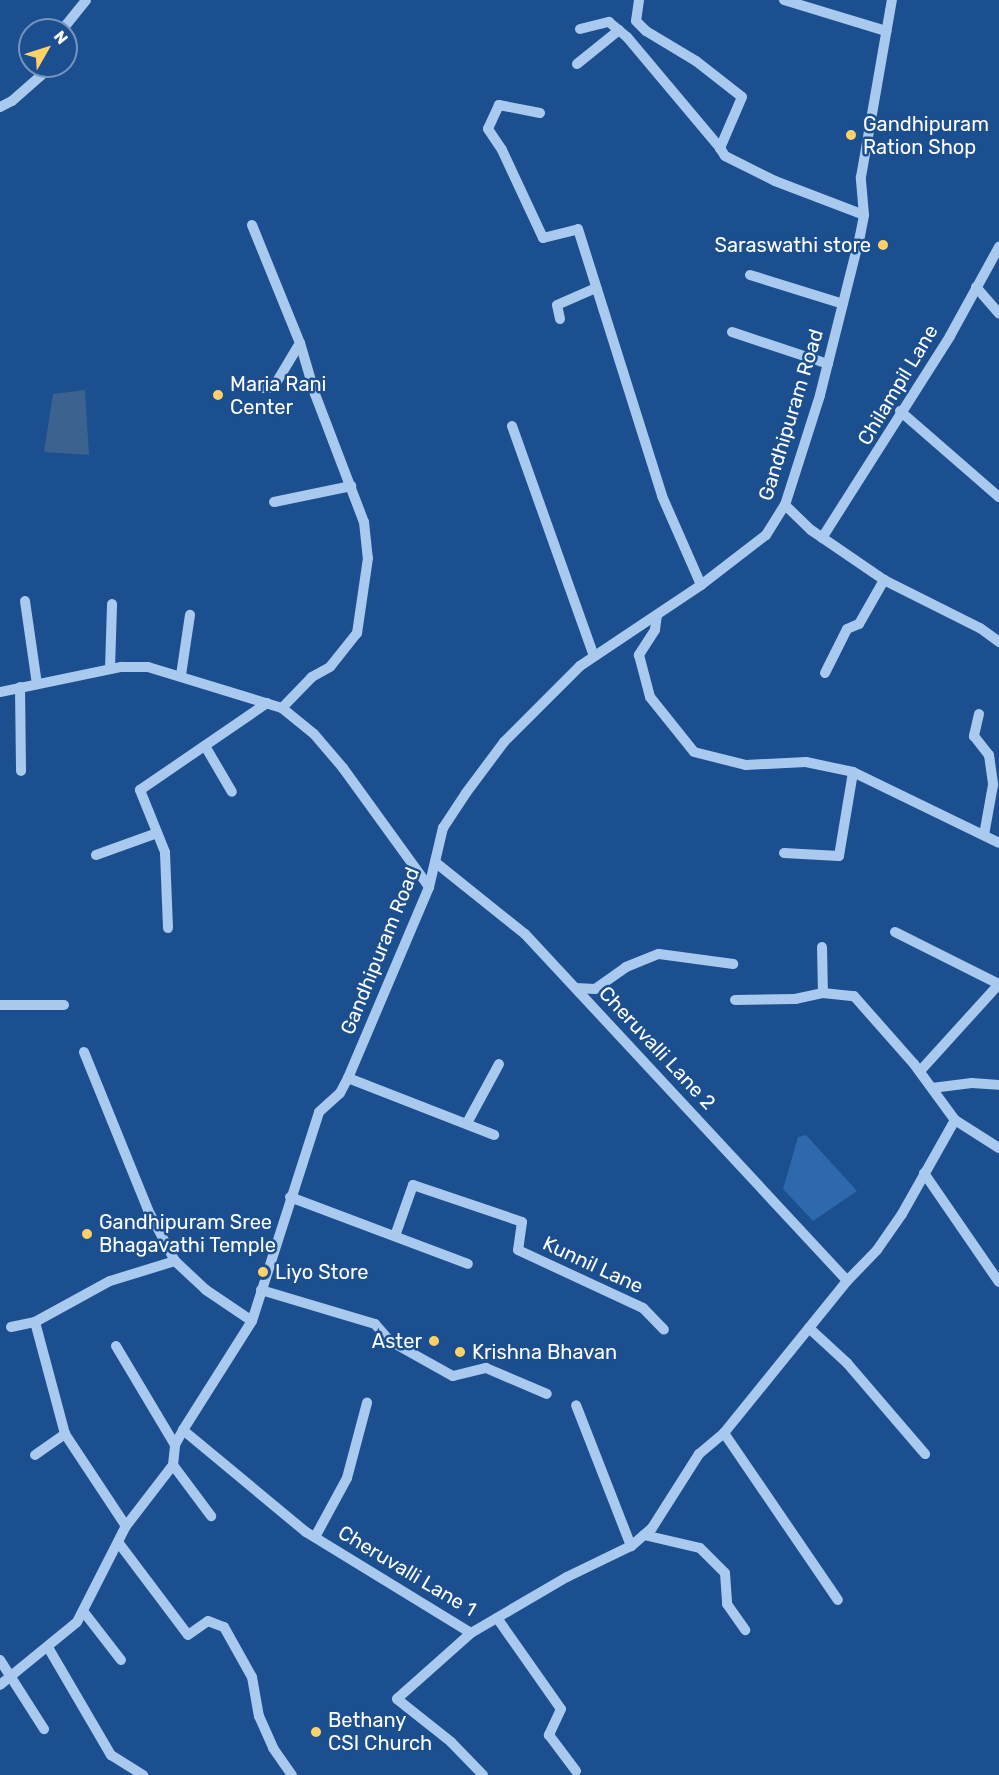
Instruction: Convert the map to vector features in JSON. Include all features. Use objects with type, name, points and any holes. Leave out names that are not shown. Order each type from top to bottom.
[{"type":"street","points":[[72,18],[86,0]]},
{"type":"street","points":[[639,0],[636,21],[642,27],[739,92],[742,97],[720,148]]},
{"type":"street","points":[[784,0],[886,31]]},
{"type":"street","name":"Gandhipuram Road","points":[[173,1465],[175,1445],[183,1430],[252,1321],[290,1197],[312,1145],[319,1113],[340,1093],[348,1078],[429,887],[443,828],[504,742],[594,656],[701,585],[766,534],[785,505],[828,364],[864,215],[861,177],[892,0]]},
{"type":"street","points":[[580,29],[609,22],[619,30],[734,162],[864,215]]},
{"type":"street","points":[[629,39],[642,27]]},
{"type":"street","points":[[577,64],[619,30]]},
{"type":"street","points":[[0,107],[37,78]]},
{"type":"street","points":[[540,113],[499,105],[488,129],[502,150],[543,238],[578,229],[662,496],[701,585]]},
{"type":"street","points":[[252,225],[300,343],[364,522],[368,558],[357,633],[330,667],[312,677],[282,708]]},
{"type":"street","name":"Chilampil Lane","points":[[822,538],[999,247]]},
{"type":"street","points":[[750,275],[843,304]]},
{"type":"street","points":[[976,287],[999,313]]},
{"type":"street","points":[[560,319],[557,305],[596,288]]},
{"type":"street","points":[[732,332],[828,364]]},
{"type":"street","points":[[262,388],[273,388],[300,343]]},
{"type":"street","points":[[900,411],[999,496]]},
{"type":"street","points":[[512,426],[594,656]]},
{"type":"street","points":[[274,502],[351,486]]},
{"type":"street","points":[[785,505],[822,538],[884,580],[980,628],[999,642]]},
{"type":"street","points":[[825,673],[848,629],[859,624],[884,580]]},
{"type":"street","points":[[25,600],[37,684]]},
{"type":"street","points":[[110,669],[112,604]]},
{"type":"street","points":[[181,675],[190,615]]},
{"type":"street","points":[[657,615],[655,630],[639,655],[650,697],[694,752],[746,765],[806,762],[854,772],[999,843]]},
{"type":"street","points":[[0,692],[110,669],[148,667],[181,675],[282,708],[314,734],[344,768],[429,887]]},
{"type":"street","points":[[20,687],[21,771]]},
{"type":"street","points":[[168,928],[169,879],[157,833],[140,790],[267,703]]},
{"type":"street","points":[[979,714],[974,736],[989,755],[993,785],[984,835]]},
{"type":"street","points":[[205,746],[232,792]]},
{"type":"street","points":[[784,853],[839,855],[854,772]]},
{"type":"street","points":[[96,855],[157,833]]},
{"type":"street","name":"Cheruvalli Lane 2","points":[[435,862],[525,934],[848,1281]]},
{"type":"street","points":[[895,932],[999,984],[920,1071]]},
{"type":"street","points":[[822,947],[823,993]]},
{"type":"street","points":[[576,988],[595,989],[627,967],[659,954],[733,964]]},
{"type":"street","points":[[735,999],[795,999],[823,993],[854,996],[920,1071],[955,1120],[999,1148]]},
{"type":"street","points":[[0,1005],[64,1005]]},
{"type":"street","points":[[84,1052],[145,1202],[175,1261],[206,1290],[252,1321]]},
{"type":"street","points":[[467,1123],[499,1064]]},
{"type":"street","points":[[348,1078],[494,1135]]},
{"type":"street","points":[[933,1088],[972,1083],[999,1085]]},
{"type":"street","name":"Cheruvalli Lane 1","points":[[183,1430],[315,1537],[471,1633],[631,1546],[644,1535],[699,1454],[724,1433],[848,1281],[877,1250],[914,1196],[924,1173],[955,1120]]},
{"type":"street","points":[[924,1173],[999,1282]]},
{"type":"street","name":"Kunnil Lane","points":[[395,1236],[412,1185],[522,1222],[518,1250],[643,1308],[664,1329]]},
{"type":"street","points":[[290,1197],[468,1264]]},
{"type":"street","points":[[11,1327],[35,1322],[110,1281],[175,1261]]},
{"type":"street","points":[[261,1290],[375,1324],[390,1341],[453,1376],[486,1368],[547,1394]]},
{"type":"street","points":[[35,1322],[64,1434],[126,1526]]},
{"type":"street","points":[[809,1328],[847,1363],[925,1454]]},
{"type":"street","points":[[116,1346],[175,1445]]},
{"type":"street","points":[[315,1537],[347,1478],[367,1403]]},
{"type":"street","points":[[576,1405],[631,1546]]},
{"type":"street","points":[[724,1433],[838,1600]]},
{"type":"street","points":[[35,1455],[64,1434]]},
{"type":"street","points":[[0,1685],[49,1649],[77,1622],[126,1526],[173,1465],[211,1516]]},
{"type":"street","points":[[644,1535],[700,1548],[725,1573],[727,1604],[745,1629]]},
{"type":"street","points":[[117,1542],[188,1635],[194,1634],[208,1621],[224,1627],[252,1677],[259,1716],[273,1748],[292,1775]]},
{"type":"street","points":[[83,1611],[121,1660]]},
{"type":"street","points":[[497,1618],[561,1709],[549,1735],[576,1771]]},
{"type":"street","points":[[471,1633],[397,1699],[451,1742],[483,1775]]},
{"type":"street","points":[[49,1649],[111,1755],[143,1775]]},
{"type":"street","points":[[0,1660],[44,1729]]},
{"type":"shaded area","points":[[85,390],[89,455],[44,452],[53,394]]},
{"type":"shaded area","points":[[806,1135],[857,1191],[813,1221],[783,1189],[798,1137]]},
{"type":"place","name":"Gandhipuram Ration Shop","points":[[851,135]]},
{"type":"place","name":"Saraswathi store","points":[[883,245]]},
{"type":"place","name":"Maria Rani Center","points":[[218,395]]},
{"type":"place","name":"Gandhipuram Sree Bhagavathi Temple","points":[[87,1234]]},
{"type":"place","name":"Liyo Store","points":[[263,1272]]},
{"type":"place","name":"Aster","points":[[434,1341]]},
{"type":"place","name":"Krishna Bhavan","points":[[460,1352]]},
{"type":"place","name":"Bethany CSI Church","points":[[316,1732]]}]
